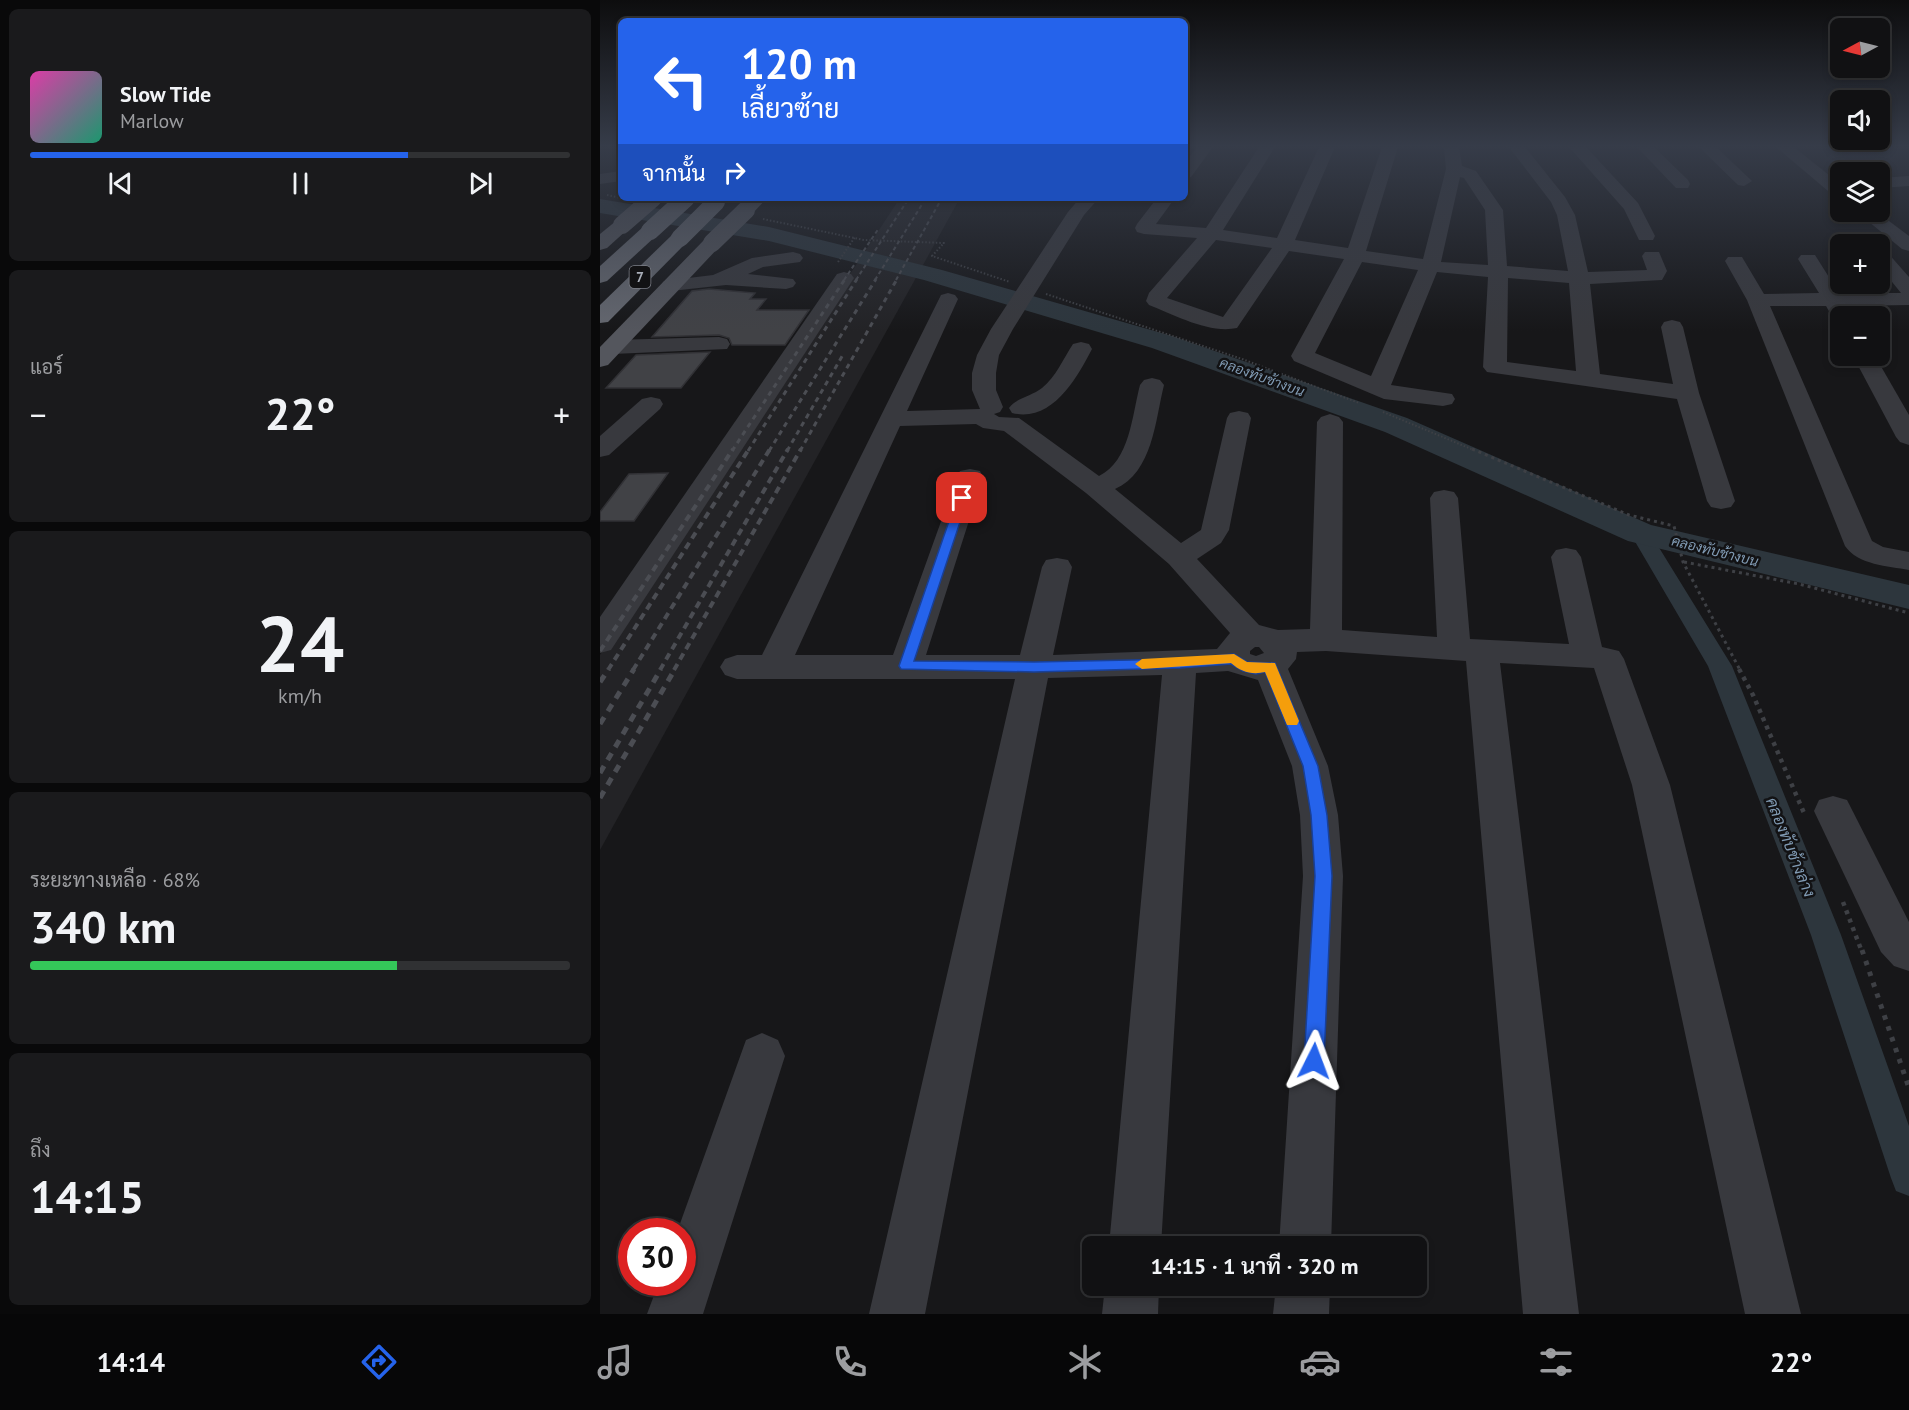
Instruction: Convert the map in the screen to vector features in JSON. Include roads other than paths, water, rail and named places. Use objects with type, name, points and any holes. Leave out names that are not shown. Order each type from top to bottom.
[{"type":"highway","name":"7","points":[[600,277],[675,208]]},
{"type":"highway","name":"7","points":[[600,317],[710,208]]},
{"type":"main road","points":[[600,244],[641,208]]},
{"type":"main road","points":[[607,353],[748,208]]},
{"type":"street","points":[[1002,412],[1006,367],[1015,323],[1051,268],[1085,208]]},
{"type":"street","points":[[1077,224],[1093,208]]},
{"type":"street","points":[[1158,208],[1144,228],[1211,234],[1283,246],[1498,272],[1579,278],[1655,276],[1657,272],[1652,256]]},
{"type":"street","points":[[1228,208],[1211,234],[1155,299],[1219,323],[1228,323],[1283,246],[1300,208]]},
{"type":"street","points":[[1370,208],[1355,255],[1302,356],[1369,396],[1393,394],[1443,399]]},
{"type":"street","points":[[1369,396],[1431,265],[1445,208]]},
{"type":"street","points":[[1493,208],[1498,272],[1494,365],[1503,369],[1687,393]]},
{"type":"street","points":[[1563,208],[1579,278],[1589,380]]},
{"type":"street","points":[[1633,208],[1646,236]]},
{"type":"street","points":[[1890,218],[1909,232]]},
{"type":"street","points":[[1879,222],[1909,245]]},
{"type":"street","points":[[671,285],[704,284],[726,278],[759,262],[793,258]]},
{"type":"street","points":[[1808,260],[1838,306]]},
{"type":"street","points":[[1735,261],[1757,300],[1860,546],[1874,554],[1909,561]]},
{"type":"street","points":[[1890,268],[1909,290]]},
{"type":"street","points":[[726,278],[786,283]]},
{"type":"street","points":[[600,642],[844,278]]},
{"type":"street","points":[[772,668],[948,299]]},
{"type":"street","points":[[1855,306],[1909,299]]},
{"type":"street","points":[[1757,300],[1830,307]]},
{"type":"street","points":[[1672,327],[1687,393],[1721,501]]},
{"type":"street","points":[[607,353],[719,344]]},
{"type":"street","points":[[890,419],[1002,412],[1046,399],[1057,391],[1081,349]]},
{"type":"street","points":[[1870,366],[1909,437]]},
{"type":"street","points":[[1096,488],[1112,481],[1124,471],[1136,445],[1152,385]]},
{"type":"street","points":[[600,449],[651,404]]},
{"type":"street","points":[[1002,412],[1179,557],[1258,650],[1310,766],[1319,815],[1323,866],[1305,1236]]},
{"type":"street","points":[[1179,557],[1212,537],[1228,475],[1239,418]]},
{"type":"street","points":[[1326,640],[1330,422]]},
{"type":"street","points":[[906,666],[970,477]]},
{"type":"street","points":[[1444,498],[1468,650],[1551,1314]]},
{"type":"street","points":[[1566,557],[1588,656]]},
{"type":"street","points":[[1844,561],[1909,574]]},
{"type":"street","points":[[897,1314],[1057,567]]},
{"type":"street","points":[[737,667],[1034,667],[1180,663],[1326,640],[1607,659],[1651,785],[1773,1314]]},
{"type":"street","points":[[1136,1236],[1180,663]]},
{"type":"street","points":[[1820,816],[1896,939],[1909,952]]},
{"type":"street","points":[[675,1314],[762,1056]]},
{"type":"street","points":[[1130,1314],[1131,1296]]},
{"type":"street","points":[[1301,1314],[1302,1296]]},
{"type":"waterway","name":"คลองทับช้างบน","points":[[614,208],[769,234],[933,275],[1162,342],[1396,425],[1640,533],[1909,597]]},
{"type":"waterway","name":"คลองทับช้างล่าง","points":[[1640,533],[1720,666],[1826,935],[1909,1178]]},
{"type":"railway","points":[[856,280],[902,208]]},
{"type":"railway","points":[[875,280],[920,208]]},
{"type":"railway","points":[[896,280],[936,208]]},
{"type":"railway","points":[[844,280],[879,228]]},
{"type":"railway","points":[[732,451],[845,279]]},
{"type":"railway","points":[[748,451],[857,279]]},
{"type":"railway","points":[[769,451],[876,279]]},
{"type":"railway","points":[[800,451],[897,279]]},
{"type":"railway","points":[[787,451],[844,353]]},
{"type":"railway","points":[[600,651],[733,449]]},
{"type":"railway","points":[[608,670],[749,449]]},
{"type":"railway","points":[[633,670],[770,449]]},
{"type":"railway","points":[[660,670],[788,449]]},
{"type":"railway","points":[[674,670],[801,449]]},
{"type":"railway","points":[[600,682],[609,669]]},
{"type":"railway","points":[[600,724],[634,669]]},
{"type":"railway","points":[[600,773],[661,669]]},
{"type":"railway","points":[[600,798],[675,669]]}]
